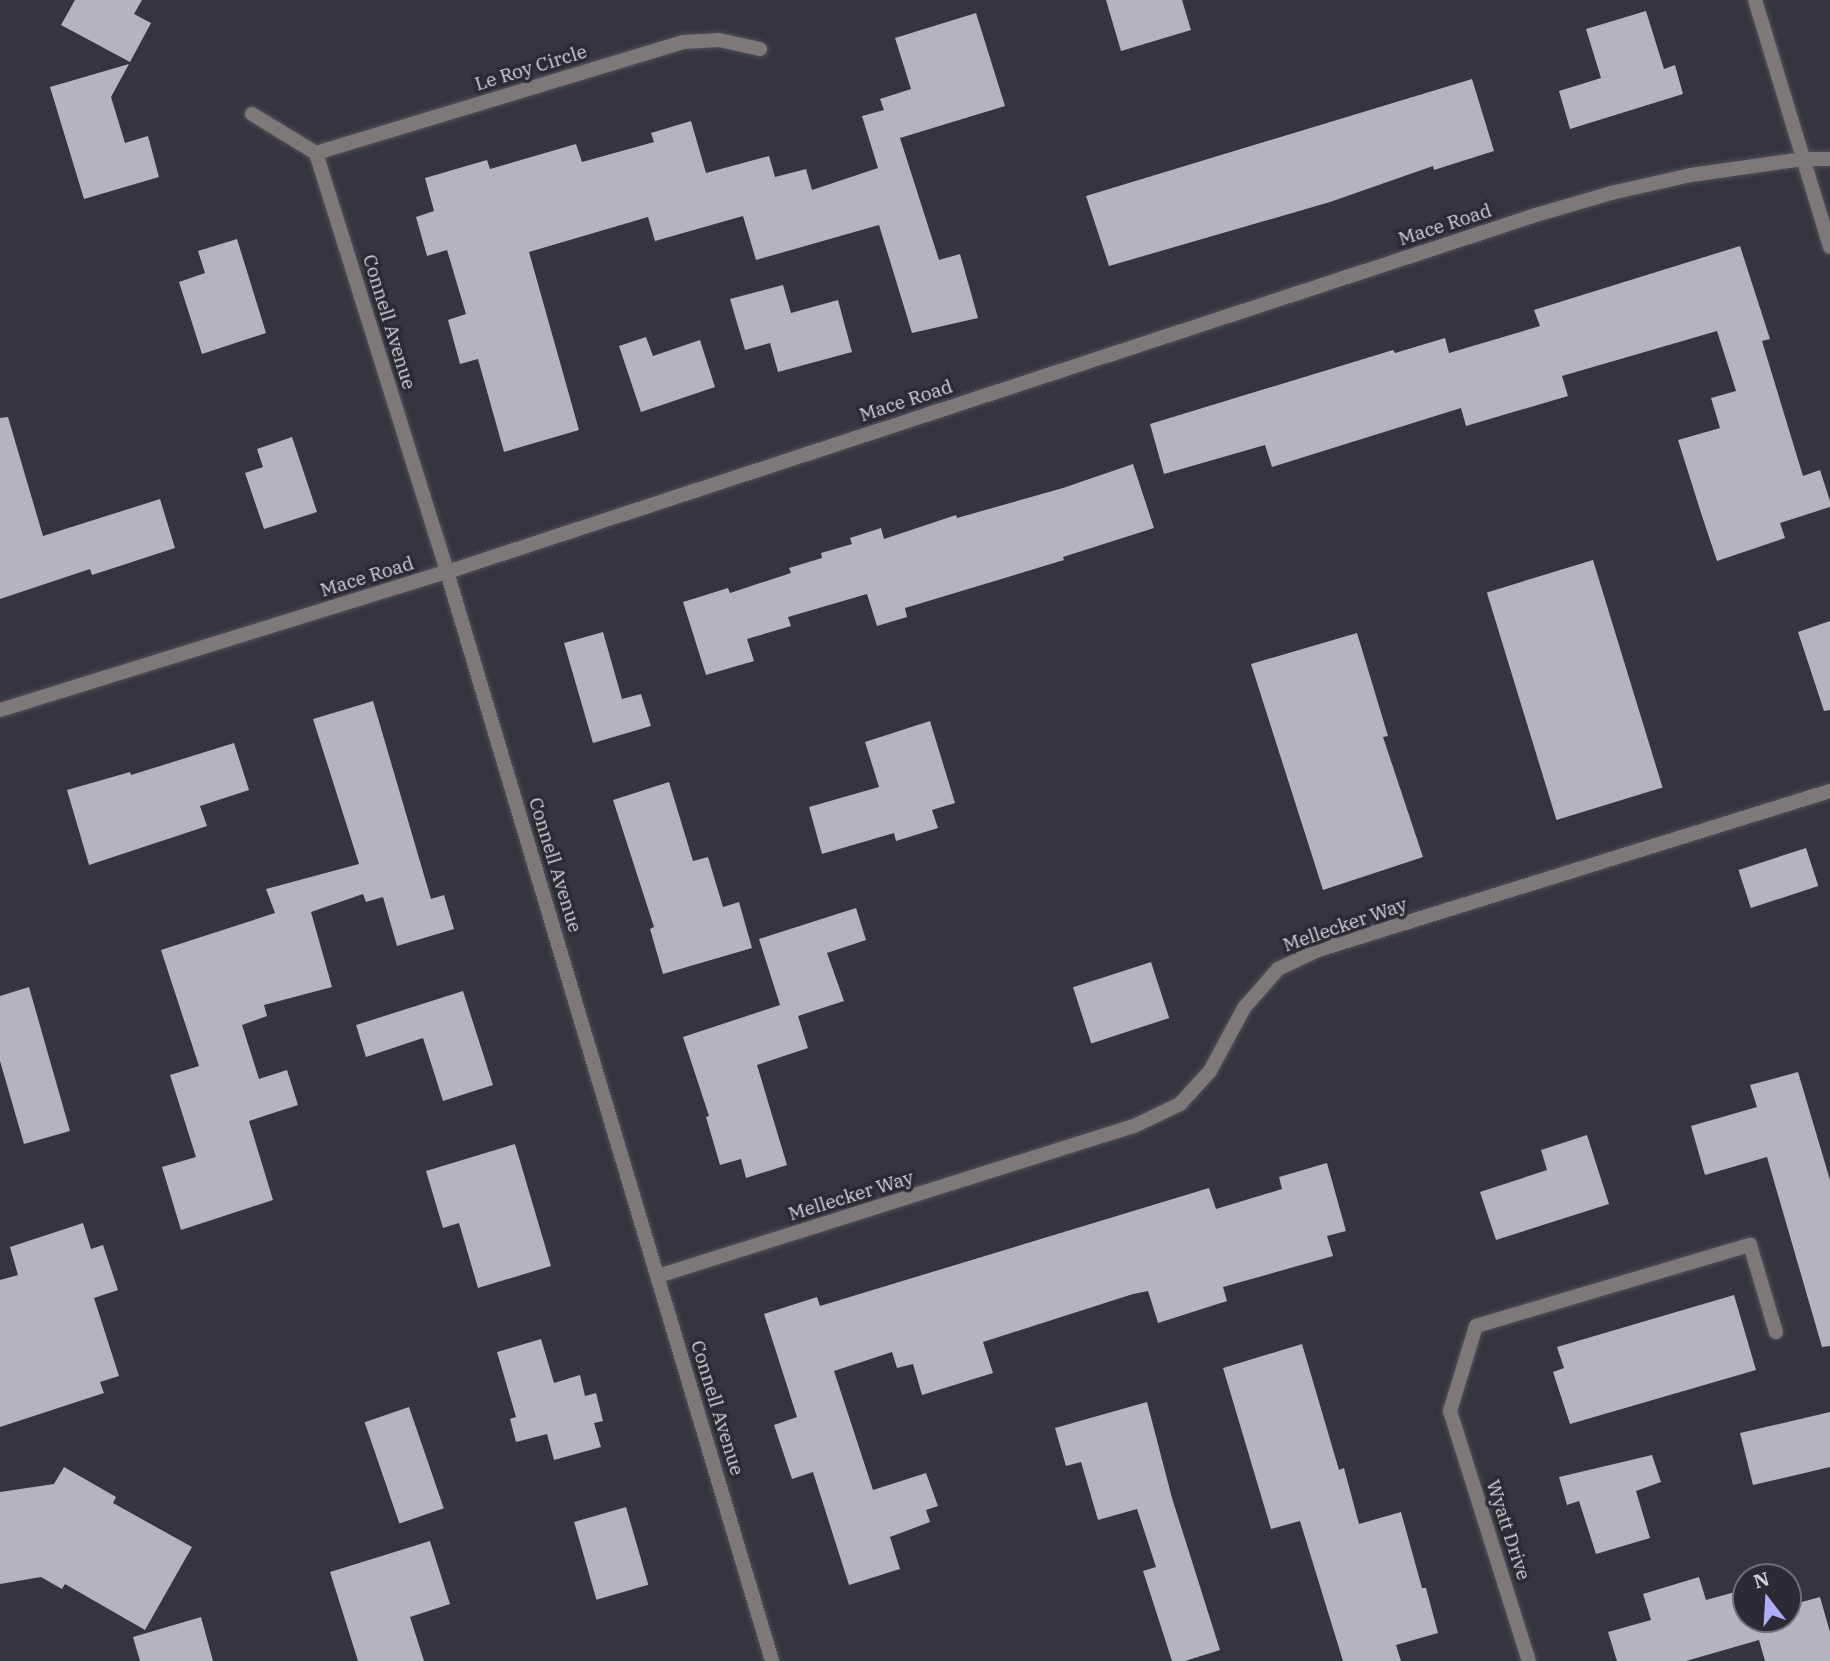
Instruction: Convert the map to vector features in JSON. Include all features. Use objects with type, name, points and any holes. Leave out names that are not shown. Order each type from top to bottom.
[{"type":"street","points":[[1755,0],[1830,247]]},
{"type":"street","name":"Le Roy Circle","points":[[316,153],[682,41],[719,40],[760,49]]},
{"type":"street","points":[[252,114],[316,153]]},
{"type":"street","name":"Connell Avenue","points":[[316,153],[447,572],[772,1661]]},
{"type":"street","name":"Mace Road","points":[[0,710],[447,572],[1611,192],[1691,175],[1804,159],[1830,159]]},
{"type":"street","name":"Mellecker Way","points":[[657,1276],[1144,1122],[1180,1104],[1210,1071],[1244,1008],[1278,969],[1318,950],[1830,791]]},
{"type":"street","name":"Wyatt Drive","points":[[1530,1661],[1450,1411],[1476,1326],[1750,1245],[1776,1332]]},
{"type":"building","points":[[75,0],[142,0],[134,14],[151,23],[130,62],[61,25]]},
{"type":"building","points":[[1106,0],[1182,0],[1191,30],[1121,51]]},
{"type":"building","points":[[1646,11],[1664,69],[1675,65],[1683,94],[1570,129],[1559,91],[1601,78],[1586,29]]},
{"type":"building","points":[[976,13],[1005,106],[900,138],[939,260],[960,254],[978,318],[912,333],[879,225],[756,260],[743,216],[655,241],[648,217],[529,252],[579,430],[504,452],[478,359],[460,364],[448,320],[466,314],[447,250],[427,256],[416,217],[434,211],[425,178],[487,160],[490,169],[576,144],[582,162],[654,142],[651,133],[691,121],[706,173],[769,156],[775,177],[806,169],[812,190],[878,168],[862,116],[884,110],[880,99],[911,89],[895,38]]},
{"type":"building","points":[[129,64],[111,97],[125,143],[148,136],[159,177],[84,199],[50,87]]},
{"type":"building","points":[[1472,79],[1494,151],[1434,170],[1433,166],[1330,202],[1109,266],[1086,196]]},
{"type":"building","points":[[237,239],[266,333],[202,354],[179,282],[205,273],[198,251]]},
{"type":"building","points":[[1740,246],[1770,339],[1762,341],[1803,476],[1820,470],[1830,501],[1830,507],[1780,523],[1785,538],[1717,561],[1702,516],[1678,440],[1720,428],[1711,398],[1736,391],[1717,331],[1562,376],[1568,396],[1466,426],[1461,408],[1272,467],[1265,445],[1164,474],[1150,424],[1393,350],[1395,353],[1445,338],[1449,353],[1540,326],[1534,310]]},
{"type":"building","points":[[783,285],[791,313],[838,300],[852,352],[778,372],[770,343],[745,350],[730,299]]},
{"type":"building","points":[[646,337],[653,356],[700,340],[715,387],[641,412],[619,346]]},
{"type":"building","points":[[8,417],[43,536],[160,499],[175,548],[92,575],[90,569],[0,599],[0,418]]},
{"type":"building","points":[[292,437],[317,512],[264,529],[245,473],[263,467],[257,449]]},
{"type":"building","points":[[1133,464],[1154,528],[1063,557],[1064,560],[905,608],[907,617],[877,626],[867,594],[788,617],[791,626],[747,639],[754,661],[706,675],[683,602],[728,588],[730,593],[791,573],[789,568],[822,558],[821,553],[852,544],[850,538],[881,528],[884,539],[956,515],[957,518],[1063,488]]},
{"type":"building","points":[[1593,560],[1663,788],[1556,820],[1487,592]]},
{"type":"building","points":[[1830,621],[1830,710],[1824,711],[1798,632]]},
{"type":"building","points":[[603,632],[622,699],[641,694],[651,726],[593,743],[564,643]]},
{"type":"building","points":[[1357,633],[1388,736],[1383,737],[1423,857],[1323,890],[1251,664]]},
{"type":"building","points":[[373,701],[431,899],[444,895],[454,929],[397,946],[383,897],[366,902],[363,894],[311,912],[332,987],[264,1005],[267,1016],[242,1025],[259,1079],[287,1070],[298,1105],[249,1121],[273,1200],[181,1230],[162,1167],[196,1157],[170,1075],[199,1066],[161,950],[275,913],[266,889],[359,864],[313,719]]},
{"type":"building","points":[[930,721],[955,803],[932,810],[938,828],[896,841],[894,833],[822,854],[809,807],[879,787],[865,742]]},
{"type":"building","points":[[234,743],[249,790],[200,806],[207,826],[89,865],[67,790],[130,772],[131,775]]},
{"type":"building","points":[[669,782],[693,861],[708,857],[723,907],[739,902],[752,948],[663,974],[650,929],[654,927],[613,800]]},
{"type":"building","points":[[1806,848],[1818,886],[1751,908],[1738,870]]},
{"type":"building","points":[[856,908],[866,940],[827,953],[844,1001],[798,1016],[808,1048],[757,1065],[787,1165],[746,1178],[741,1159],[720,1165],[706,1117],[709,1116],[683,1037],[780,1005],[759,939]]},
{"type":"building","points":[[1151,962],[1169,1018],[1091,1043],[1073,987]]},
{"type":"building","points":[[29,987],[70,1131],[24,1144],[0,1061],[0,996]]},
{"type":"building","points":[[463,991],[493,1085],[443,1101],[423,1038],[366,1057],[356,1025]]},
{"type":"building","points":[[1798,1072],[1830,1180],[1830,1346],[1822,1347],[1767,1157],[1705,1175],[1691,1126],[1757,1107],[1750,1085]]},
{"type":"building","points":[[1587,1135],[1609,1204],[1496,1240],[1480,1192],[1547,1170],[1541,1150]]},
{"type":"building","points":[[515,1144],[551,1266],[478,1288],[459,1223],[443,1228],[426,1171]]},
{"type":"building","points":[[1327,1163],[1346,1231],[1327,1236],[1333,1256],[1223,1287],[1227,1301],[1158,1323],[1148,1291],[1133,1294],[983,1342],[993,1373],[922,1395],[913,1364],[897,1368],[892,1352],[834,1371],[873,1490],[926,1473],[938,1506],[926,1510],[930,1522],[890,1537],[900,1569],[849,1585],[813,1472],[792,1479],[774,1425],[797,1417],[764,1314],[817,1297],[820,1306],[1209,1188],[1216,1209],[1282,1189],[1279,1177]]},
{"type":"building","points":[[83,1223],[91,1249],[103,1245],[118,1290],[94,1298],[119,1376],[100,1382],[104,1393],[0,1427],[0,1280],[18,1275],[10,1247]]},
{"type":"building","points":[[1734,1295],[1756,1370],[1570,1424],[1553,1372],[1564,1368],[1557,1347]]},
{"type":"building","points":[[541,1339],[554,1383],[580,1375],[585,1396],[596,1393],[603,1421],[594,1423],[601,1447],[554,1460],[547,1434],[516,1442],[510,1419],[516,1417],[497,1352]]},
{"type":"building","points":[[1302,1344],[1339,1470],[1344,1468],[1359,1524],[1401,1512],[1422,1588],[1426,1588],[1438,1633],[1396,1645],[1401,1661],[1343,1661],[1300,1521],[1271,1529],[1223,1368]]},
{"type":"building","points":[[1147,1402],[1172,1498],[1220,1650],[1185,1661],[1172,1661],[1143,1571],[1156,1567],[1137,1509],[1098,1520],[1081,1462],[1066,1466],[1055,1428]]},
{"type":"building","points":[[409,1407],[444,1508],[399,1523],[365,1422]]},
{"type":"building","points":[[1830,1412],[1830,1467],[1753,1485],[1740,1433]]},
{"type":"building","points":[[1652,1455],[1661,1482],[1636,1491],[1650,1538],[1596,1554],[1579,1501],[1567,1505],[1559,1477]]},
{"type":"building","points":[[64,1467],[116,1497],[113,1503],[192,1547],[145,1630],[65,1584],[62,1589],[41,1577],[0,1584],[0,1492],[54,1484]]},
{"type":"building","points":[[626,1507],[648,1585],[596,1600],[574,1522]]},
{"type":"building","points":[[430,1541],[450,1604],[410,1617],[424,1661],[358,1661],[330,1572]]},
{"type":"building","points":[[1699,1577],[1706,1600],[1732,1593],[1732,1633],[1802,1633],[1802,1602],[1820,1597],[1830,1632],[1830,1661],[1765,1661],[1759,1640],[1686,1661],[1617,1661],[1608,1632],[1651,1620],[1643,1594]]},
{"type":"building","points":[[201,1617],[213,1661],[140,1661],[133,1637]]}]
